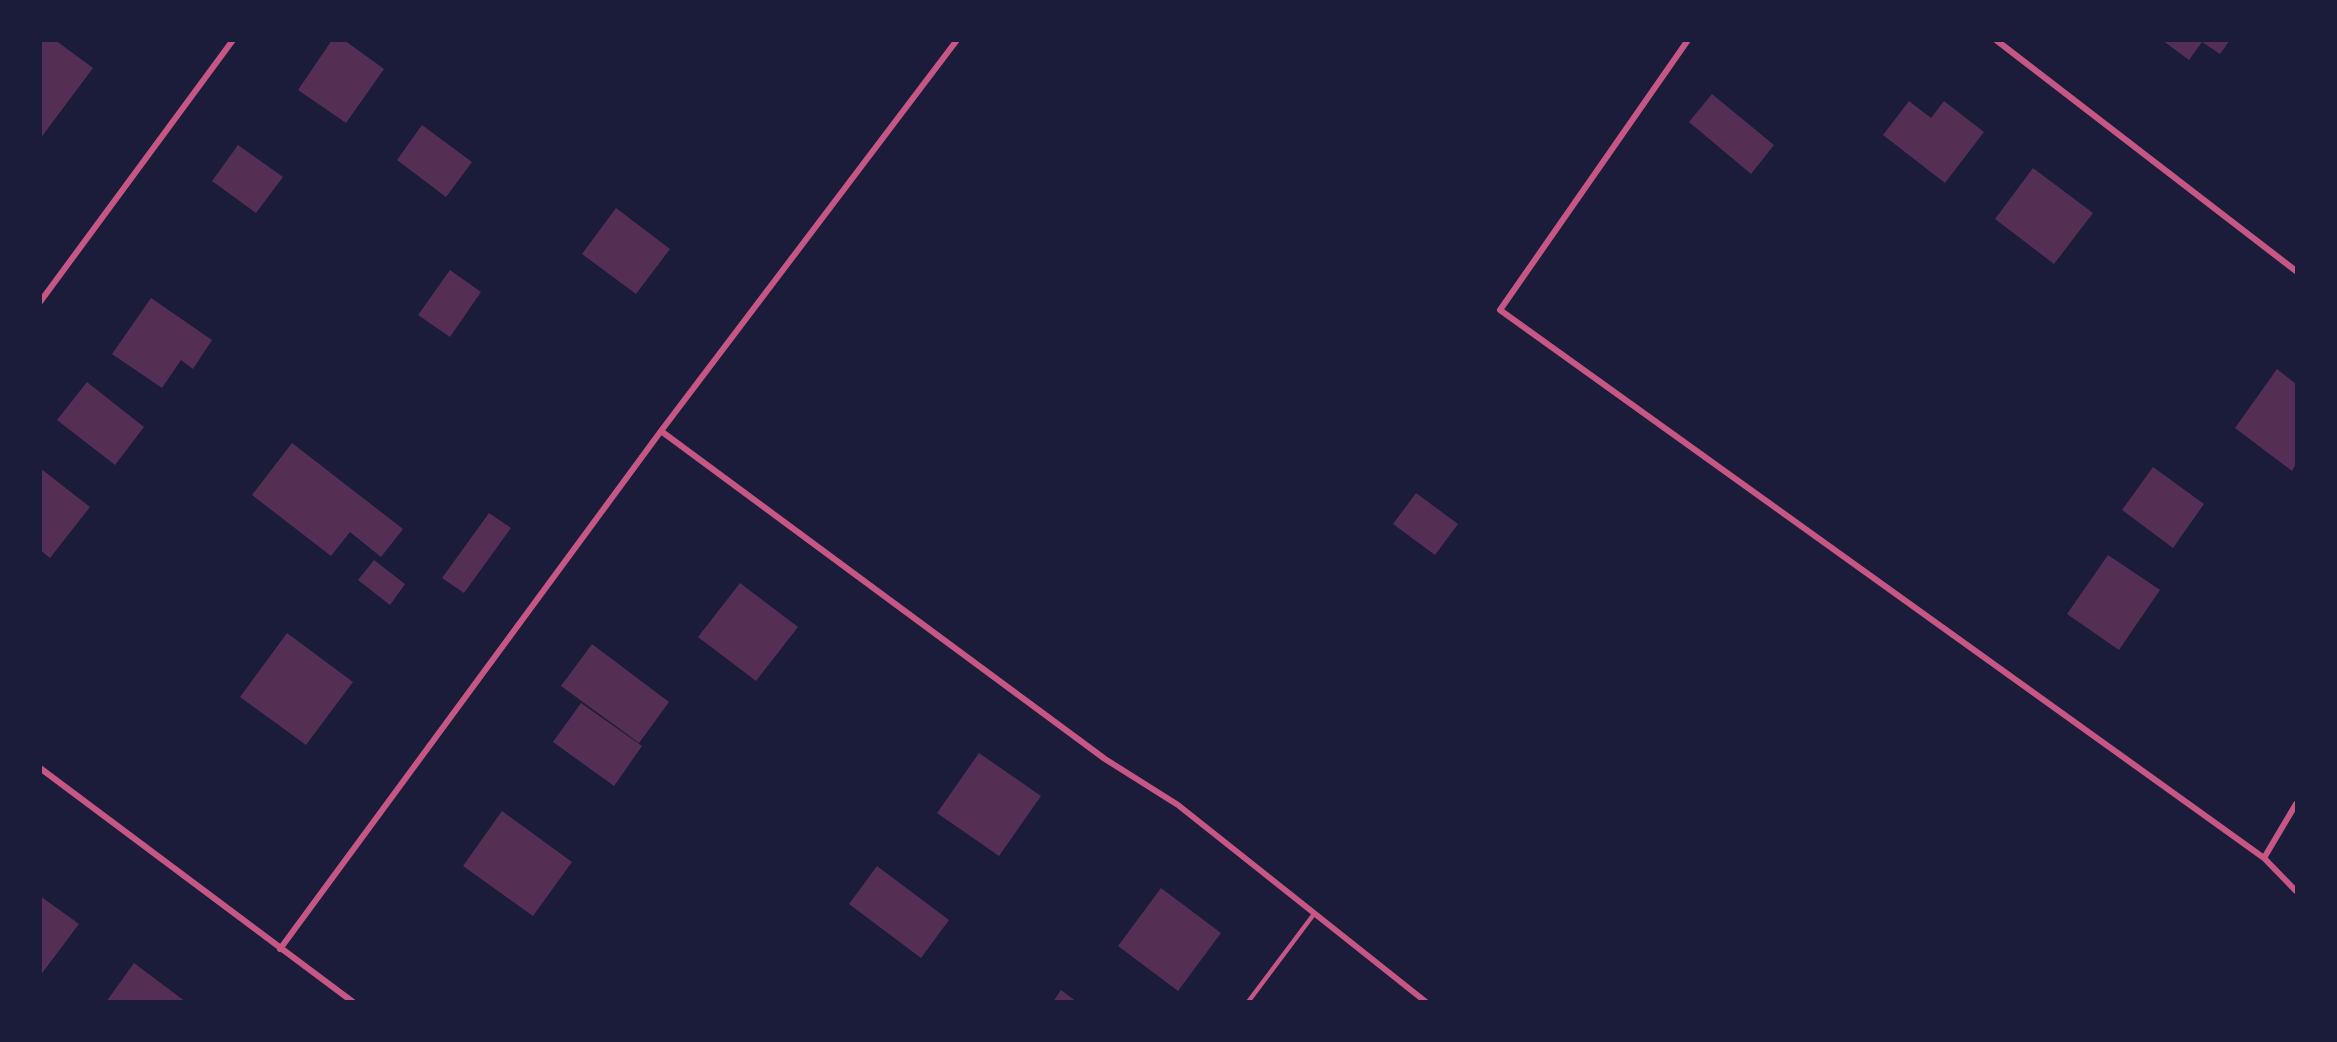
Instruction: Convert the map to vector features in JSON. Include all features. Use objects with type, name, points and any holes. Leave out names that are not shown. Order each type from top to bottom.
[{"type":"street","points":[[40,302],[233,40]]},
{"type":"street","points":[[280,949],[661,431],[957,40]]},
{"type":"street","points":[[1688,40],[1500,310],[2264,858],[2296,891]]},
{"type":"street","points":[[1996,40],[2296,271]]},
{"type":"street","points":[[661,431],[1105,759],[1178,805],[1426,1002]]},
{"type":"street","points":[[40,768],[352,1002]]},
{"type":"street","points":[[2264,858],[2296,804]]},
{"type":"lane","points":[[1248,1002],[1314,914]]},
{"type":"building","points":[[40,40],[55,40],[93,68],[40,139]]},
{"type":"building","points":[[332,40],[344,40],[384,69],[346,123],[298,90]]},
{"type":"building","points":[[2162,40],[2230,40],[2220,54],[2202,42],[2189,60]]},
{"type":"building","points":[[1712,94],[1774,145],[1751,174],[1689,122]]},
{"type":"building","points":[[1909,101],[1931,118],[1944,101],[1984,132],[1945,183],[1883,135]]},
{"type":"building","points":[[422,125],[472,162],[446,197],[397,160]]},
{"type":"building","points":[[238,145],[283,177],[256,213],[212,181]]},
{"type":"building","points":[[2033,168],[2093,213],[2054,264],[1995,219]]},
{"type":"building","points":[[616,208],[670,249],[636,294],[582,254]]},
{"type":"building","points":[[450,270],[481,292],[450,337],[418,315]]},
{"type":"building","points":[[151,298],[212,340],[193,369],[181,360],[162,388],[112,354]]},
{"type":"building","points":[[2277,369],[2296,384],[2296,464],[2292,471],[2235,428]]},
{"type":"building","points":[[87,382],[144,427],[115,465],[57,420]]},
{"type":"building","points":[[292,443],[403,529],[381,557],[350,532],[331,556],[252,495]]},
{"type":"building","points":[[2153,467],[2204,504],[2173,548],[2122,510]]},
{"type":"building","points":[[40,468],[90,507],[50,558],[40,550]]},
{"type":"building","points":[[1416,493],[1458,524],[1435,555],[1393,524]]},
{"type":"building","points":[[489,513],[511,528],[464,593],[442,578]]},
{"type":"building","points":[[2108,555],[2160,590],[2119,650],[2067,614]]},
{"type":"building","points":[[374,560],[405,584],[390,605],[358,580]]},
{"type":"building","points":[[740,583],[798,627],[756,681],[698,637]]},
{"type":"building","points":[[287,633],[353,682],[306,745],[240,697]]},
{"type":"building","points":[[592,644],[669,702],[639,743],[561,686]]},
{"type":"building","points":[[581,703],[642,746],[614,786],[553,742]]},
{"type":"building","points":[[979,753],[1041,796],[999,856],[937,813]]},
{"type":"building","points":[[502,811],[572,862],[533,916],[463,866]]},
{"type":"building","points":[[877,866],[949,920],[921,958],[849,904]]},
{"type":"building","points":[[1161,888],[1221,933],[1178,991],[1118,946]]},
{"type":"building","points":[[40,896],[79,924],[40,976]]},
{"type":"building","points":[[134,963],[186,1002],[106,1002]]},
{"type":"building","points":[[1061,990],[1077,1002],[1053,1002]]}]
